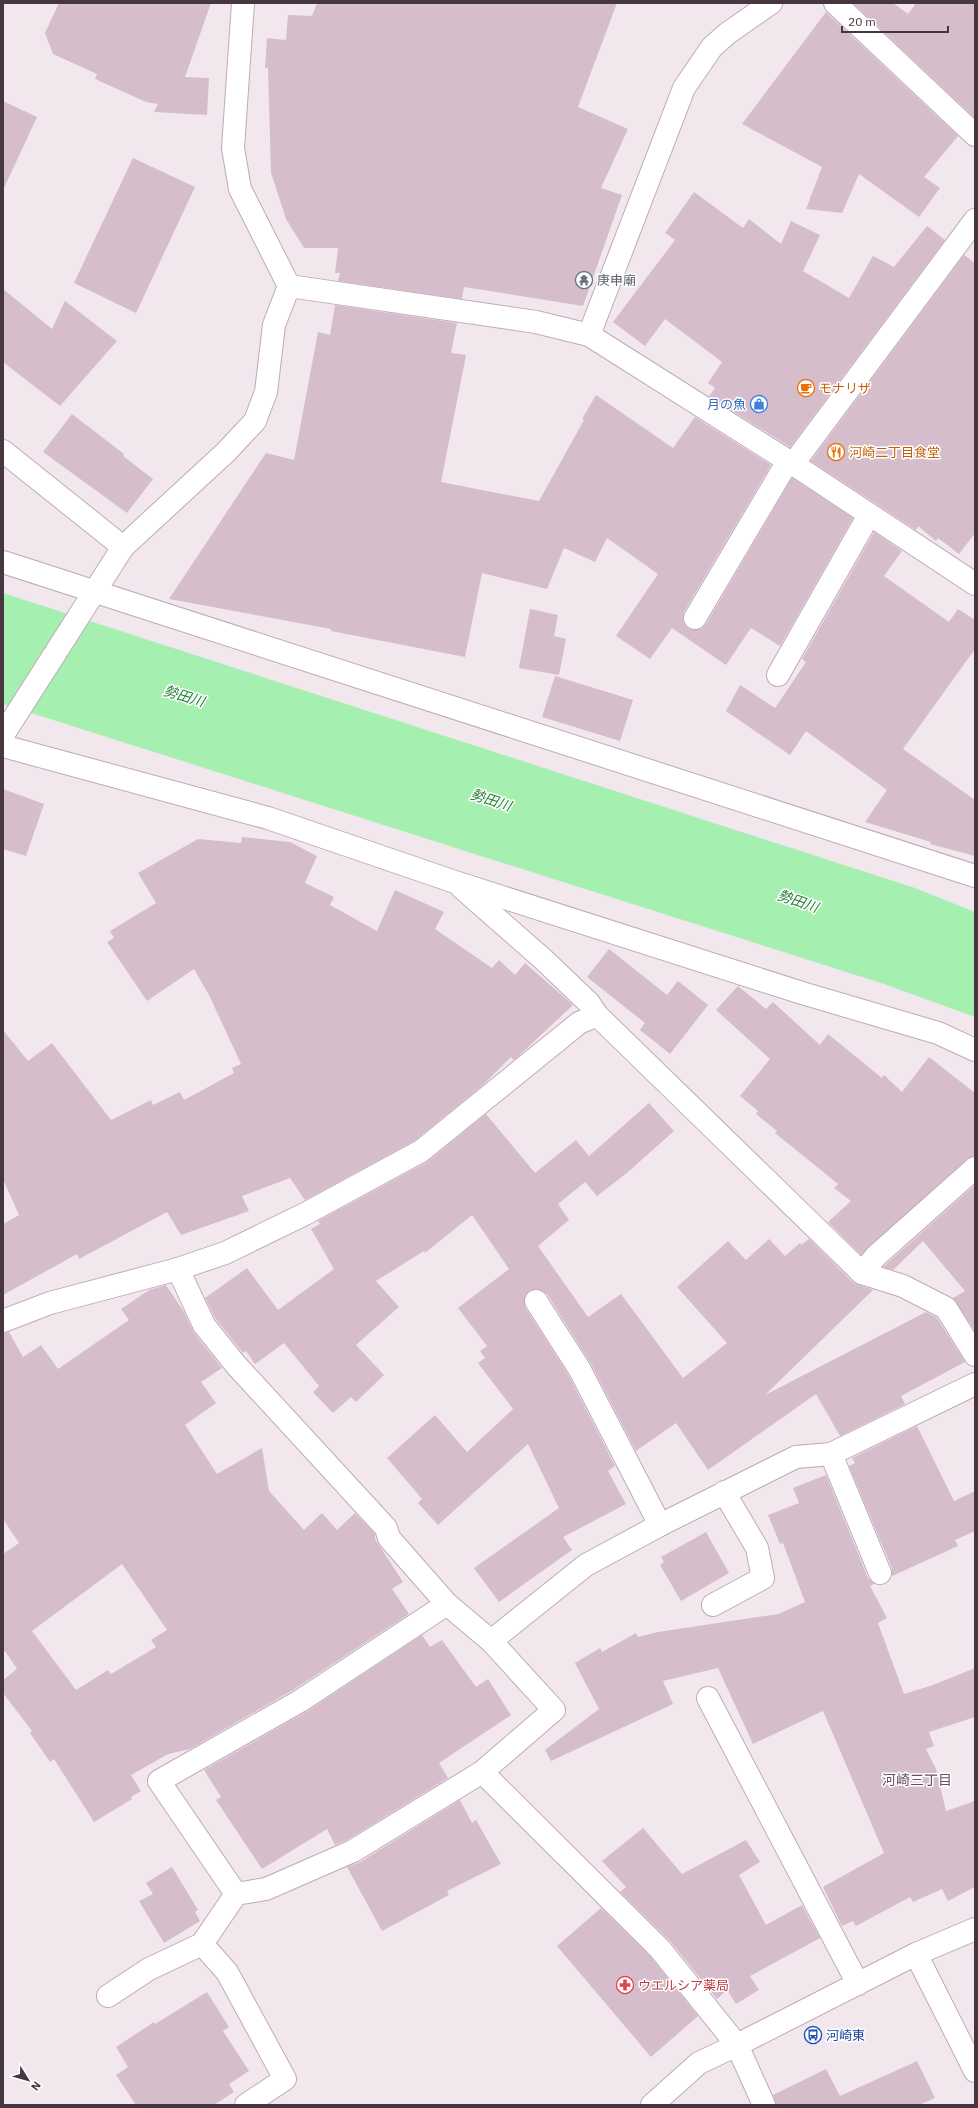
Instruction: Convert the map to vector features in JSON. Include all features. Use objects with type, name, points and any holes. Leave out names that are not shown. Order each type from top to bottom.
[{"type":"street","points":[[243,3],[233,148],[240,189],[289,286],[274,326],[266,392],[255,421],[226,452],[124,547],[89,599],[5,736],[268,818],[455,882],[802,993],[938,1033],[975,1050]]},
{"type":"street","points":[[589,335],[684,88],[712,47],[728,33],[771,3]]},
{"type":"street","points":[[835,3],[975,135]]},
{"type":"street","points":[[695,618],[791,463],[975,220]]},
{"type":"street","points":[[289,286],[536,322],[589,335],[791,463],[975,584]]},
{"type":"street","points":[[3,451],[124,547]]},
{"type":"street","points":[[778,675],[869,515]]},
{"type":"street","points":[[3,562],[89,599],[975,876]]},
{"type":"street","points":[[455,882],[544,960],[589,1003],[597,1015],[862,1273],[903,1286],[946,1308],[975,1355]]},
{"type":"street","points":[[3,1321],[50,1303],[178,1269],[225,1253],[304,1214],[421,1151],[579,1023],[597,1015]]},
{"type":"street","points":[[862,1273],[876,1256],[975,1168]]},
{"type":"street","points":[[108,1996],[149,1969],[202,1944],[236,1894],[266,1889],[353,1851],[482,1772],[554,1710],[491,1641],[447,1604],[389,1538],[386,1528],[236,1365],[204,1325],[178,1269]]},
{"type":"street","points":[[536,1301],[580,1370],[660,1525]]},
{"type":"street","points":[[491,1641],[586,1565],[660,1525],[796,1457],[831,1454],[975,1384]]},
{"type":"street","points":[[831,1454],[880,1573]]},
{"type":"street","points":[[713,1605],[763,1578],[757,1548],[724,1492]]},
{"type":"street","points":[[236,1894],[159,1781],[300,1701],[447,1604]]},
{"type":"street","points":[[708,1698],[858,1984]]},
{"type":"street","points":[[482,1772],[660,1949],[737,2045],[764,2105]]},
{"type":"street","points":[[652,2105],[699,2063],[916,1954],[975,1929]]},
{"type":"street","points":[[202,1944],[227,1972],[285,2079],[246,2105]]},
{"type":"street","points":[[916,1954],[975,2071]]},
{"type":"water","name":"勢田川","points":[[3,593],[915,888],[975,912],[975,1017],[884,984],[3,704]]},
{"type":"building","points":[[59,3],[211,3],[185,77],[209,78],[207,115],[154,112],[158,104],[146,102],[95,79],[97,74],[53,54],[45,33]]},
{"type":"building","points":[[317,3],[617,3],[578,107],[628,129],[601,188],[622,195],[583,306],[464,287],[462,299],[338,281],[340,273],[335,273],[338,248],[304,248],[286,219],[271,173],[268,68],[265,68],[267,38],[286,40],[288,15],[312,16]]},
{"type":"building","points":[[853,3],[893,3],[908,14],[916,3],[975,3],[974,117]]},
{"type":"building","points":[[826,12],[958,136],[924,177],[940,188],[919,217],[859,174],[842,213],[806,209],[822,167],[742,124]]},
{"type":"building","points":[[3,101],[37,117],[3,190]]},
{"type":"building","points":[[133,158],[195,187],[136,313],[74,283]]},
{"type":"building","points":[[694,192],[743,228],[749,219],[781,244],[791,221],[820,235],[803,271],[849,298],[873,256],[894,267],[927,226],[945,240],[790,447],[709,396],[715,388],[708,383],[722,362],[665,319],[645,346],[613,322],[675,240],[665,233]]},
{"type":"building","points":[[964,255],[975,263],[975,533],[959,554],[938,538],[936,541],[918,526],[916,530],[811,461]]},
{"type":"building","points":[[3,289],[52,329],[65,301],[117,341],[60,406],[3,362]]},
{"type":"building","points":[[335,305],[457,323],[451,353],[466,355],[441,482],[539,501],[584,420],[582,419],[596,395],[673,448],[695,417],[771,465],[684,612],[684,624],[689,629],[701,629],[706,624],[792,478],[853,518],[780,646],[751,628],[726,665],[672,628],[650,659],[616,636],[658,574],[607,538],[595,562],[564,548],[547,589],[482,573],[465,657],[331,631],[331,629],[169,599],[266,453],[294,460],[318,332],[330,335]]},
{"type":"building","points":[[72,414],[124,454],[123,456],[153,479],[127,513],[43,452]]},
{"type":"building","points":[[874,532],[902,551],[884,576],[949,622],[958,609],[975,620],[975,649],[903,749],[975,800],[975,856],[930,844],[931,842],[865,822],[887,790],[806,731],[790,755],[726,711],[740,685],[775,708],[806,662],[802,659]]},
{"type":"building","points":[[530,609],[558,615],[554,636],[566,639],[559,675],[519,668]]},
{"type":"building","points":[[555,676],[633,700],[620,741],[542,717]]},
{"type":"building","points":[[3,789],[44,804],[26,856],[3,849]]},
{"type":"building","points":[[242,837],[290,842],[317,856],[305,883],[334,897],[330,905],[377,931],[395,890],[444,912],[435,929],[492,968],[499,960],[515,975],[525,963],[573,1005],[514,1060],[511,1057],[484,1084],[414,1141],[305,1200],[290,1178],[242,1196],[249,1211],[181,1235],[167,1212],[79,1259],[77,1254],[3,1295],[3,1224],[19,1215],[3,1179],[3,1030],[28,1061],[52,1043],[111,1120],[151,1100],[153,1105],[180,1092],[184,1100],[234,1073],[232,1068],[241,1064],[209,995],[194,969],[147,1001],[107,942],[114,938],[110,931],[156,903],[138,873],[198,839],[241,843]]},
{"type":"building","points":[[609,949],[667,995],[678,981],[708,1005],[670,1054],[640,1030],[645,1023],[587,977]]},
{"type":"building","points":[[738,986],[766,1009],[773,1002],[820,1045],[828,1034],[882,1078],[884,1075],[902,1092],[929,1057],[975,1093],[975,1156],[967,1159],[861,1255],[828,1222],[851,1201],[834,1188],[838,1184],[775,1133],[777,1131],[756,1114],[758,1111],[740,1096],[770,1059],[716,1010]]},
{"type":"building","points":[[649,1103],[674,1131],[628,1172],[597,1196],[585,1182],[558,1204],[569,1220],[538,1246],[588,1317],[621,1294],[683,1378],[727,1343],[677,1287],[728,1241],[746,1260],[769,1239],[785,1256],[800,1243],[801,1245],[809,1239],[854,1283],[873,1290],[765,1395],[926,1312],[937,1318],[965,1362],[901,1396],[905,1404],[840,1436],[816,1394],[708,1470],[676,1423],[636,1451],[591,1364],[547,1294],[541,1290],[530,1290],[525,1296],[525,1307],[569,1376],[615,1466],[608,1471],[626,1504],[563,1537],[572,1550],[499,1602],[474,1568],[559,1508],[528,1444],[438,1525],[418,1503],[422,1499],[387,1458],[435,1415],[467,1452],[513,1409],[478,1363],[485,1358],[480,1351],[487,1346],[458,1308],[509,1269],[472,1215],[425,1253],[424,1251],[376,1281],[399,1307],[356,1345],[384,1375],[356,1402],[351,1397],[333,1413],[313,1392],[319,1386],[284,1343],[255,1364],[246,1351],[243,1353],[215,1318],[205,1298],[247,1268],[278,1310],[334,1269],[311,1229],[320,1224],[318,1221],[427,1162],[486,1114],[535,1173],[576,1140],[589,1156]]},
{"type":"building","points":[[975,1185],[975,1331],[953,1298],[965,1291],[923,1241],[893,1270],[883,1267]]},
{"type":"building","points":[[166,1285],[184,1312],[194,1333],[222,1368],[201,1382],[216,1403],[185,1425],[217,1474],[262,1448],[269,1491],[304,1530],[322,1513],[337,1530],[355,1513],[375,1534],[375,1539],[403,1582],[392,1589],[409,1614],[293,1690],[190,1749],[168,1754],[131,1775],[141,1791],[131,1797],[132,1799],[94,1822],[54,1759],[50,1762],[30,1733],[32,1731],[3,1693],[3,1680],[17,1669],[5,1651],[3,1652],[3,1554],[19,1543],[3,1519],[3,1333],[9,1332],[23,1357],[41,1345],[58,1369],[129,1320],[121,1309],[149,1290]],"holes":[[[122,1564],[167,1630],[151,1640],[156,1647],[111,1674],[108,1670],[76,1690],[32,1631]]]},
{"type":"building","points":[[917,1426],[954,1501],[975,1491],[975,1531],[955,1540],[958,1546],[892,1576],[892,1568],[849,1466],[855,1463],[852,1458]]},
{"type":"building","points":[[826,1475],[868,1578],[874,1584],[870,1586],[887,1618],[878,1623],[904,1694],[933,1685],[975,1668],[975,1717],[929,1732],[934,1746],[926,1749],[936,1769],[946,1811],[975,1801],[975,1887],[948,1901],[942,1889],[913,1902],[910,1897],[856,1926],[853,1921],[842,1926],[823,1887],[884,1853],[823,1711],[753,1744],[718,1668],[663,1681],[673,1704],[551,1761],[545,1750],[599,1709],[575,1663],[600,1648],[602,1652],[636,1633],[638,1637],[658,1632],[778,1614],[805,1602],[783,1543],[780,1544],[768,1515],[799,1503],[793,1488]]},
{"type":"building","points":[[706,1532],[729,1573],[681,1601],[660,1565],[664,1562],[661,1557]]},
{"type":"building","points":[[422,1635],[430,1647],[442,1640],[476,1687],[488,1679],[511,1715],[439,1763],[448,1778],[347,1840],[335,1845],[327,1829],[262,1869],[216,1800],[221,1797],[204,1770],[306,1712]]},
{"type":"building","points":[[460,1800],[472,1823],[476,1820],[501,1864],[447,1891],[449,1895],[382,1931],[347,1867],[360,1862]]},
{"type":"building","points":[[643,1828],[682,1874],[746,1840],[760,1862],[739,1875],[766,1925],[802,1905],[820,1938],[750,1976],[759,1990],[736,2004],[727,1990],[717,1999],[670,1941],[620,1892],[626,1887],[602,1861]]},
{"type":"building","points":[[172,1867],[198,1910],[195,1912],[200,1921],[164,1943],[139,1901],[153,1894],[146,1883]]},
{"type":"building","points":[[601,1908],[651,1957],[698,2016],[651,2057],[557,1946]]},
{"type":"building","points":[[207,1992],[229,2027],[223,2031],[249,2071],[229,2084],[234,2092],[214,2105],[136,2105],[116,2075],[128,2067],[116,2047],[154,2022],[155,2024]]},
{"type":"building","points":[[917,2061],[935,2098],[919,2105],[776,2105],[773,2095],[826,2069],[840,2096]]},
{"type":"place","name":"庚申廟","points":[[584,280]]},
{"type":"place","name":"モナリザ","points":[[806,388]]},
{"type":"place","name":"月の魚","points":[[759,404]]},
{"type":"place","name":"河崎二丁目食堂","points":[[836,452]]},
{"type":"place","name":"ウエルシア薬局","points":[[625,1985]]},
{"type":"place","name":"河崎東","points":[[813,2035]]},
{"type":"district","name":"河崎三丁目","points":[[917,1780]]}]
